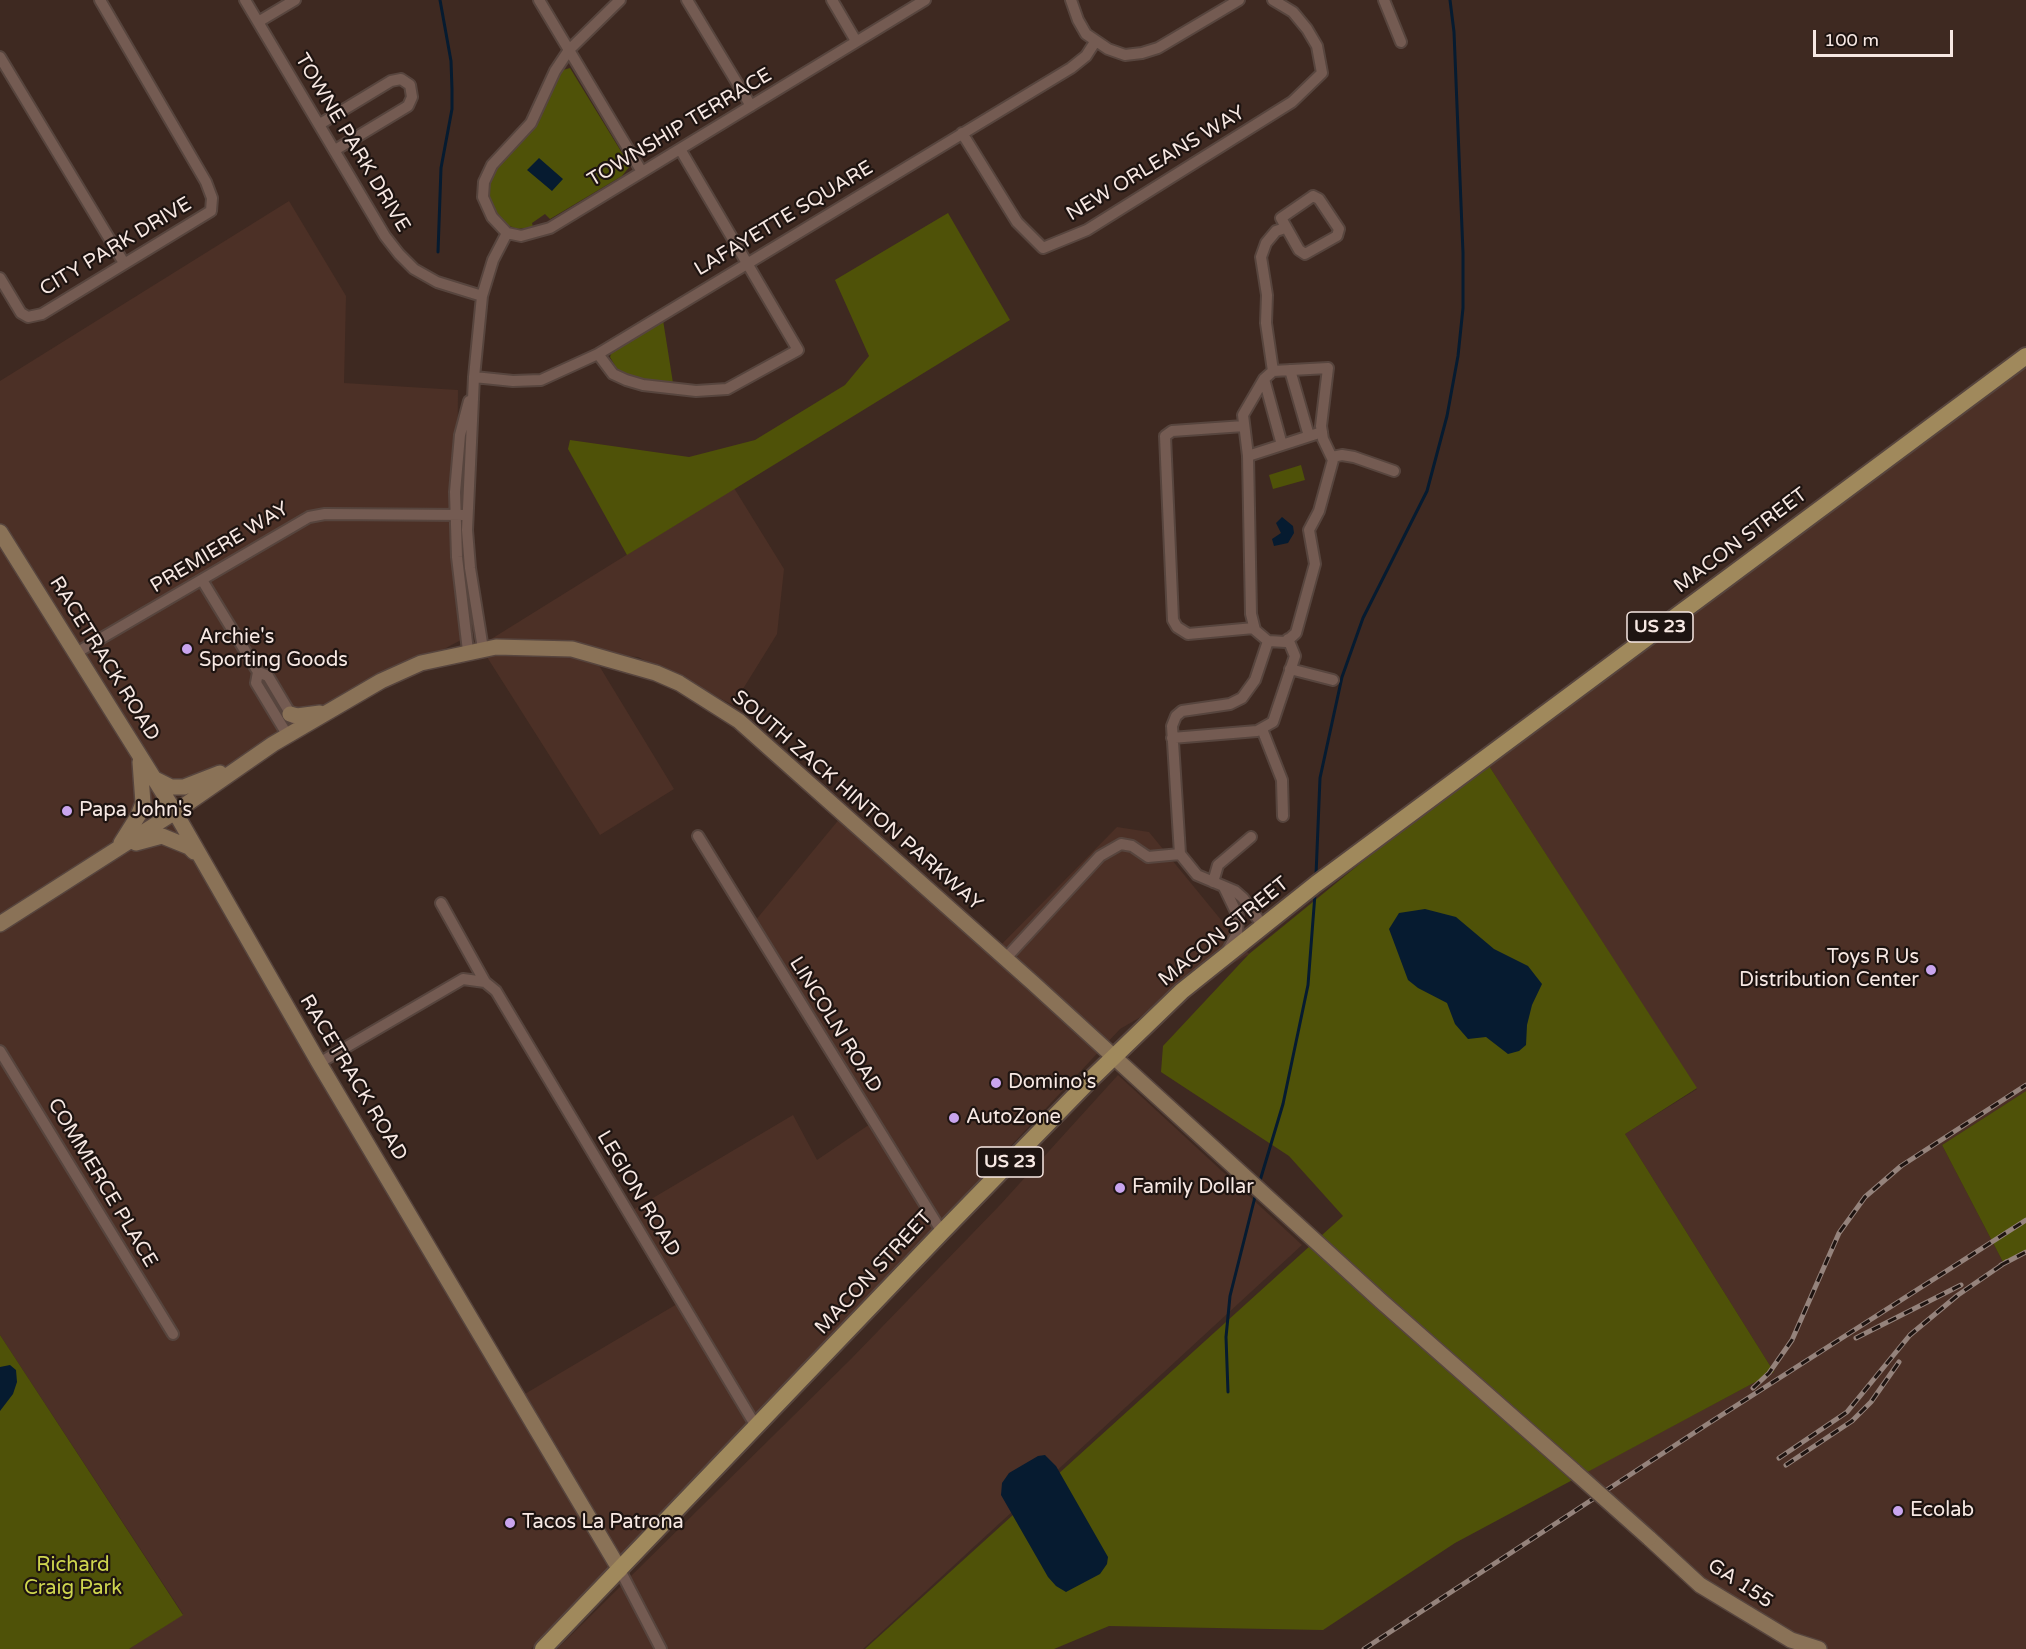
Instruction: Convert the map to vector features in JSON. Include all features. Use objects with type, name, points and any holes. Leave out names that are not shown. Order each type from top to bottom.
[{"type":"main road","name":"MACON STREET","points":[[543,1649],[757,1428],[942,1232],[1113,1057],[1226,955],[1335,869],[2026,356]]},
{"type":"main road","name":"RACETRACK ROAD","points":[[0,532],[175,812],[198,857],[620,1570]]},
{"type":"main road","name":"SOUTH ZACK HINTON PARKWAY","points":[[0,924],[175,812],[245,763],[381,681],[421,663],[476,650],[572,649],[628,663],[679,683],[739,721],[1113,1057]]},
{"type":"main road","points":[[290,714],[310,716],[329,711]]},
{"type":"main road","points":[[116,849],[130,832],[143,803],[138,753]]},
{"type":"main road","points":[[153,778],[171,787],[184,787],[245,763]]},
{"type":"main road","points":[[116,849],[162,836],[189,847],[198,857]]},
{"type":"main road","name":"GA 155","points":[[1113,1057],[1700,1585],[1791,1640],[1819,1649]]},
{"type":"street","name":"CITY PARK DRIVE","points":[[0,278],[21,313],[28,316],[42,314],[211,211],[212,198],[206,182],[100,0]]},
{"type":"street","name":"TOWNE PARK DRIVE","points":[[245,0],[385,236],[399,254],[414,268],[437,282],[482,296]]},
{"type":"street","points":[[258,22],[295,0]]},
{"type":"street","points":[[539,0],[642,171]]},
{"type":"street","points":[[476,650],[457,557],[461,515],[460,435],[474,377],[482,296],[493,260],[507,233],[492,217],[483,198],[484,182],[492,165],[531,123],[555,71],[569,50],[620,0]]},
{"type":"street","points":[[687,0],[751,106]]},
{"type":"street","points":[[832,0],[856,41]]},
{"type":"street","name":"TOWNSHIP TERRACE","points":[[507,233],[521,236],[550,228],[926,0]]},
{"type":"street","points":[[1071,0],[1078,20],[1095,42],[1125,54],[1142,53],[1158,48],[1239,0]]},
{"type":"street","name":"NEW ORLEANS WAY","points":[[962,133],[1017,222],[1043,248],[1087,230],[1292,102],[1322,73],[1317,46],[1307,28],[1293,12],[1273,0]]},
{"type":"street","points":[[1384,0],[1401,42]]},
{"type":"street","name":"LAFAYETTE SQUARE","points":[[474,377],[513,381],[541,380],[598,354],[1071,68],[1086,56],[1095,42]]},
{"type":"street","points":[[0,57],[124,263]]},
{"type":"street","points":[[320,124],[391,81],[401,79],[410,85],[412,98],[408,106],[335,150]]},
{"type":"street","points":[[598,354],[613,374],[626,380],[643,385],[696,391],[727,389],[798,350],[680,149]]},
{"type":"street","points":[[1313,196],[1319,199],[1339,229],[1337,236],[1305,254],[1299,250],[1285,228],[1281,218],[1313,196]]},
{"type":"street","points":[[1282,445],[1269,375],[1267,295],[1261,257],[1266,243],[1276,231],[1285,228]]},
{"type":"street","points":[[1328,368],[1322,432],[1332,457],[1332,469],[1319,511],[1309,530],[1315,564],[1300,624],[1296,633],[1278,643],[1269,641],[1254,628],[1250,588],[1248,456],[1243,415],[1269,375],[1290,370],[1328,368]]},
{"type":"street","points":[[1290,370],[1309,436]]},
{"type":"street","points":[[1244,426],[1172,431],[1165,436],[1172,609],[1173,620],[1177,627],[1188,633],[1254,628]]},
{"type":"street","points":[[1248,456],[1322,432]]},
{"type":"street","points":[[1332,457],[1342,455],[1354,457],[1394,471]]},
{"type":"street","name":"PREMIERE WAY","points":[[76,653],[309,517],[325,514],[461,515]]},
{"type":"street","points":[[202,580],[258,672],[268,676],[290,714],[294,733]]},
{"type":"street","points":[[1172,738],[1262,729],[1273,722],[1295,656],[1288,639]]},
{"type":"street","points":[[1263,926],[1243,898],[1197,875],[1180,854],[1172,726],[1176,716],[1182,711],[1230,704],[1242,698],[1255,680],[1269,641]]},
{"type":"street","points":[[1290,669],[1333,680]]},
{"type":"street","points":[[258,672],[256,683],[294,733]]},
{"type":"street","points":[[1262,729],[1282,780],[1283,816]]},
{"type":"street","name":"LINCOLN ROAD","points":[[698,836],[942,1232]]},
{"type":"street","points":[[1226,955],[1237,934],[1238,925],[1234,906],[1219,884],[1218,865],[1251,837]]},
{"type":"street","points":[[1005,959],[1100,856],[1122,844],[1132,846],[1149,857],[1180,854]]},
{"type":"street","name":"LEGION ROAD","points":[[441,903],[485,982],[496,991],[757,1428]]},
{"type":"street","points":[[319,1063],[463,979],[485,982]]},
{"type":"street","name":"COMMERCE PLACE","points":[[0,1051],[173,1334]]},
{"type":"street","name":"RACETRACK ROAD","points":[[620,1570],[661,1649]]},
{"type":"shaded area","points":[[289,201],[346,296],[344,383],[458,390],[456,606],[472,634],[164,800],[518,1398],[677,1304],[626,1214],[793,1115],[817,1160],[876,1120],[755,921],[846,811],[995,951],[1117,827],[1149,832],[1249,954],[1120,1029],[824,1346],[531,1649],[129,1649],[183,1614],[0,1335],[0,381]]},
{"type":"shaded area","points":[[2026,357],[2026,1091],[1942,1145],[2003,1262],[2026,1251],[2026,1649],[1796,1649],[1689,1580],[1575,1478],[1774,1372],[1625,1134],[1697,1089],[1482,755]]},
{"type":"shaded area","points":[[734,488],[784,569],[777,634],[733,705],[638,657],[592,654],[674,789],[600,835],[480,646]]},
{"type":"shaded area","points":[[1118,1075],[1302,1245],[863,1649],[557,1649],[851,1359],[1000,1205]]},
{"type":"green space","points":[[570,68],[630,166],[622,176],[550,219],[545,214],[532,223],[533,227],[517,229],[500,222],[486,196],[491,176],[556,78],[563,70]]},
{"type":"green space","points":[[948,213],[1010,320],[627,555],[568,449],[570,440],[689,457],[755,440],[845,385],[869,356],[835,280]]},
{"type":"green space","points":[[663,320],[673,383],[628,377],[618,371],[610,357],[612,351]]},
{"type":"green space","points":[[1301,465],[1305,480],[1273,489],[1269,475]]},
{"type":"green space","points":[[1482,755],[1697,1088],[1625,1134],[1774,1372],[1455,1543],[1323,1630],[1109,1626],[1054,1649],[865,1649],[1343,1216],[1289,1156],[1161,1072],[1163,1046],[1249,954],[1373,853]]},
{"type":"green space","points":[[2026,1091],[2026,1251],[2003,1262],[1942,1145]]},
{"type":"green space","name":"Richard Craig Park","points":[[0,1335],[183,1615],[129,1649],[0,1649]]},
{"type":"water","points":[[539,158],[563,179],[552,191],[527,170]]},
{"type":"water","points":[[1282,517],[1293,526],[1294,533],[1288,543],[1274,546],[1272,539],[1281,533],[1276,523]]},
{"type":"water","points":[[1425,909],[1456,917],[1494,949],[1528,966],[1542,984],[1532,1005],[1527,1025],[1526,1045],[1519,1051],[1508,1054],[1486,1037],[1468,1039],[1455,1024],[1447,1003],[1418,988],[1408,980],[1389,929],[1399,913]]},
{"type":"water","points":[[10,1365],[16,1370],[17,1382],[13,1394],[0,1411],[0,1367]]},
{"type":"water","points":[[1045,1455],[1056,1466],[1108,1557],[1107,1564],[1100,1574],[1066,1592],[1048,1577],[1001,1495],[1002,1483],[1009,1473],[1038,1456]]},
{"type":"waterway","points":[[438,252],[441,168],[452,109],[451,61],[440,0]]},
{"type":"waterway","points":[[1316,875],[1320,778],[1342,677],[1363,618],[1427,491],[1447,416],[1458,356],[1463,308],[1463,253],[1454,32],[1450,0]]},
{"type":"waterway","points":[[1259,1184],[1283,1104],[1308,985],[1315,894]]},
{"type":"waterway","points":[[1228,1392],[1226,1337],[1230,1296],[1256,1193]]},
{"type":"railway","points":[[1753,1388],[1769,1373],[1792,1340],[1839,1233],[1865,1197],[1901,1166],[2026,1085]]},
{"type":"railway","points":[[1364,1649],[1706,1425],[2026,1220]]},
{"type":"railway","points":[[2001,1265],[2026,1252]]},
{"type":"railway","points":[[1779,1458],[1847,1412],[1910,1335],[1958,1295],[2006,1262]]},
{"type":"railway","points":[[1856,1338],[1961,1285]]},
{"type":"railway","points":[[1786,1465],[1852,1421],[1871,1402],[1899,1362]]},
{"type":"place","name":"Archie's Sporting Goods","points":[[187,649]]},
{"type":"place","name":"Papa John's","points":[[67,811]]},
{"type":"place","name":"Toys R Us Distribution Center","points":[[1931,970]]},
{"type":"place","name":"Domino's","points":[[996,1083]]},
{"type":"place","name":"AutoZone","points":[[954,1118]]},
{"type":"place","name":"Family Dollar","points":[[1120,1188]]},
{"type":"place","name":"Ecolab","points":[[1898,1511]]},
{"type":"place","name":"Tacos La Patrona","points":[[510,1523]]}]
